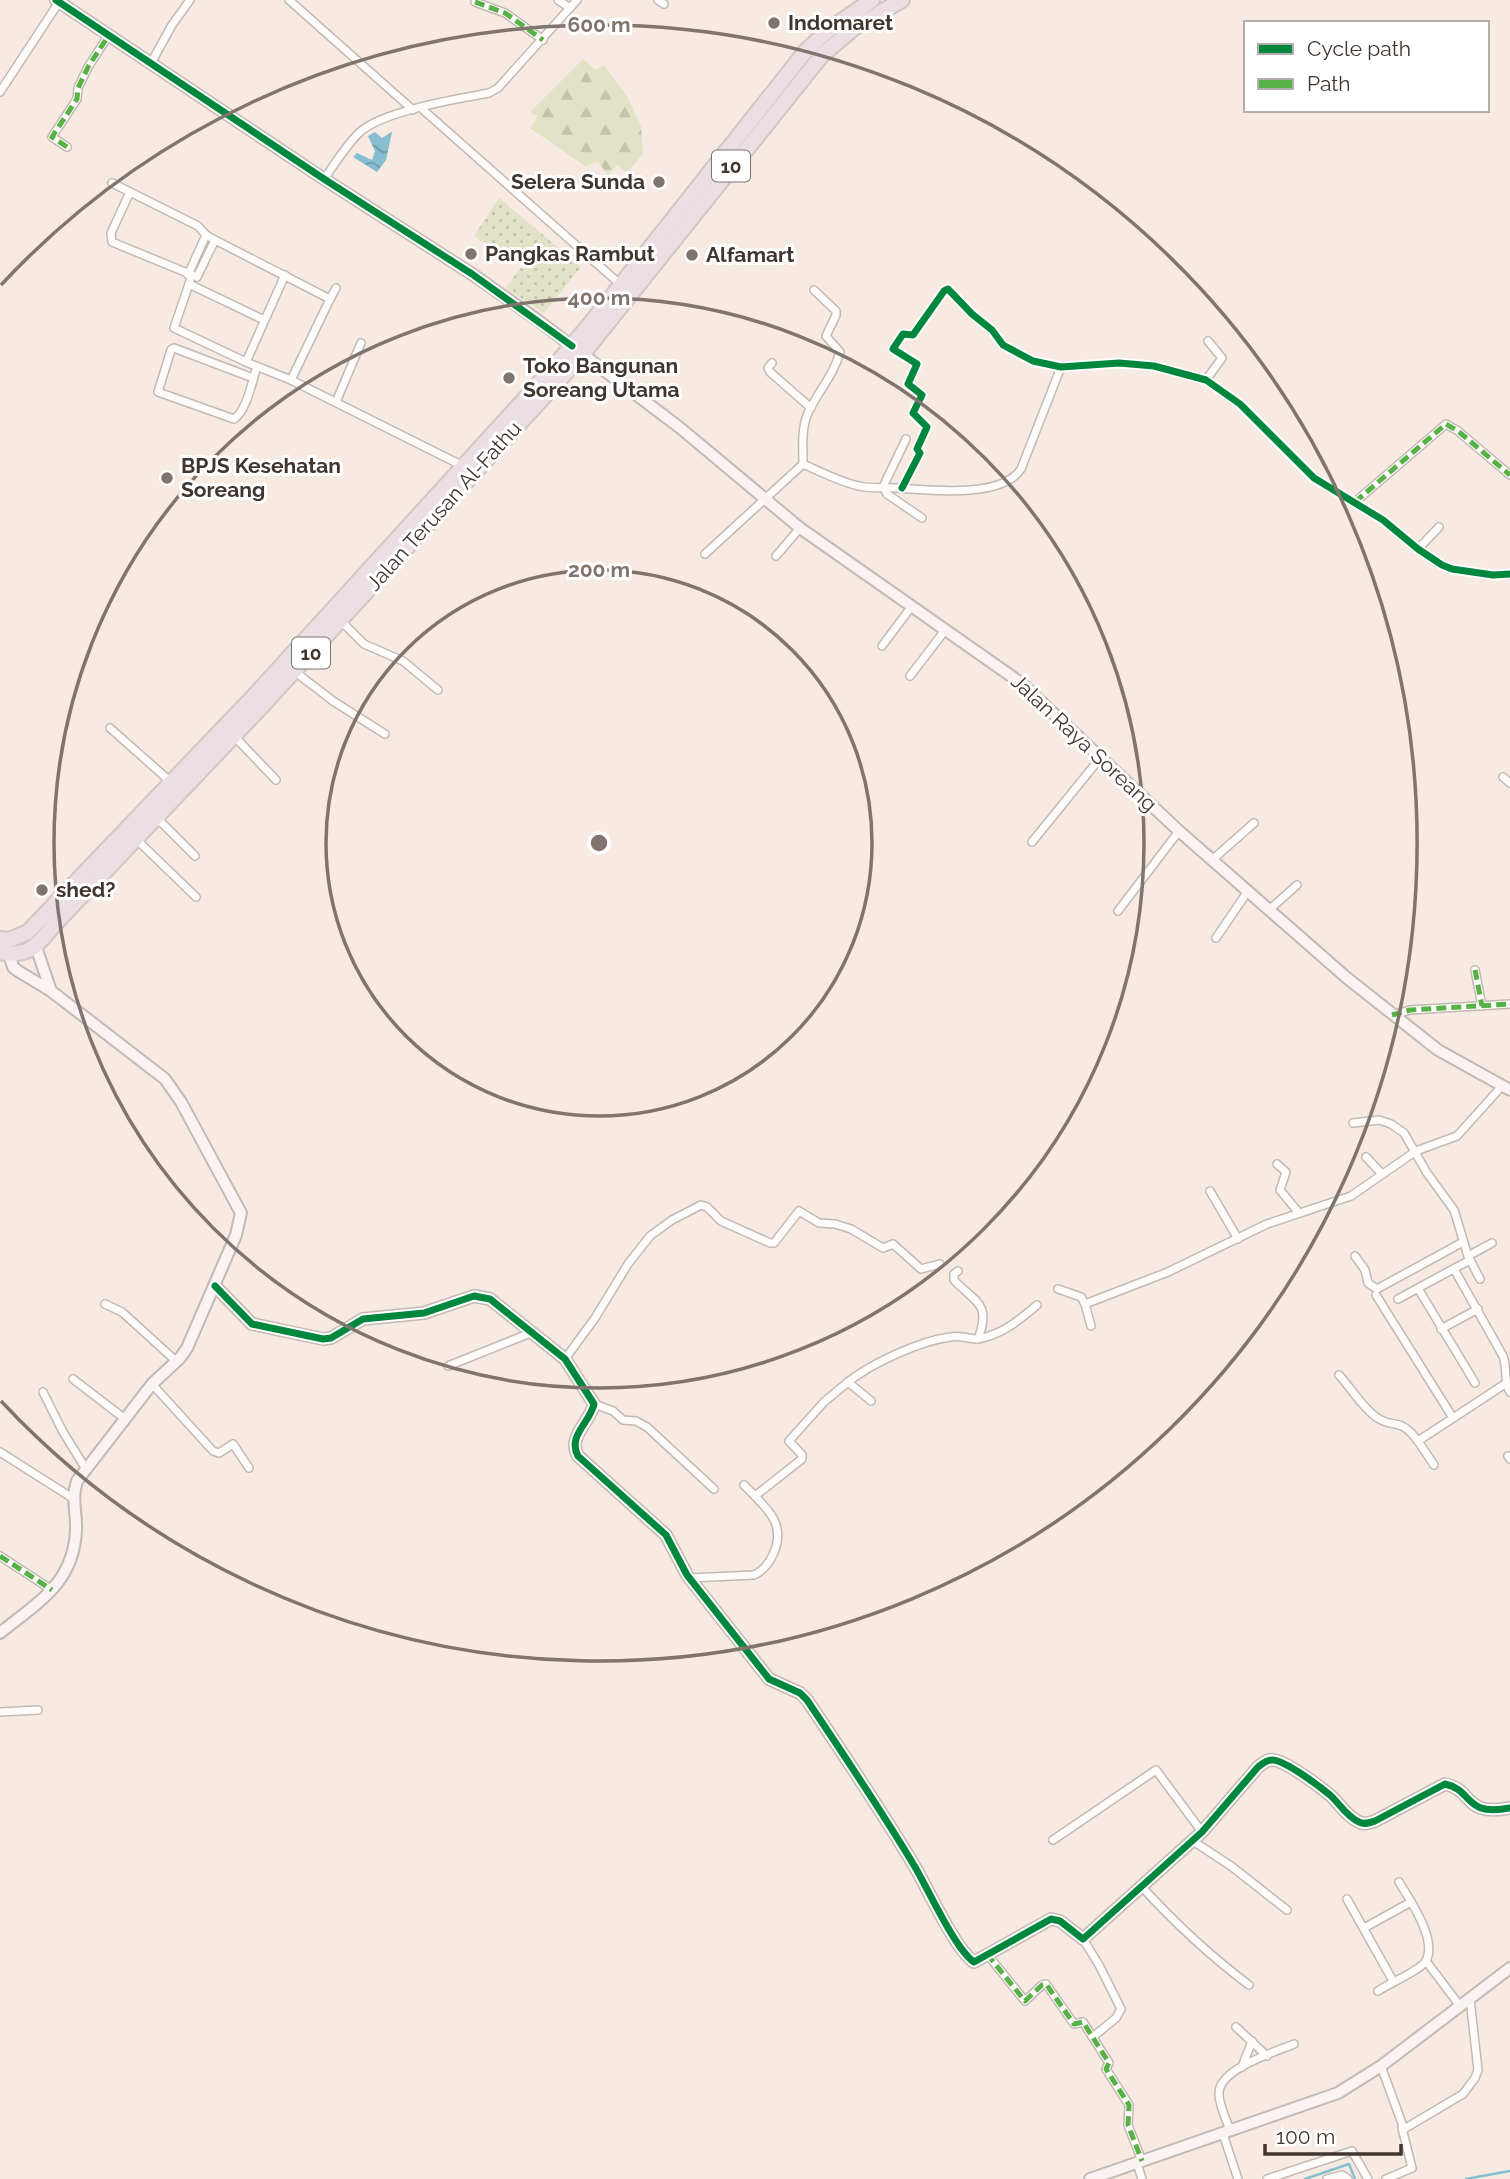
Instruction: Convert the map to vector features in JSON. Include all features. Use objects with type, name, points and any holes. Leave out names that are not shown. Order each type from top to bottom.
[{"type":"highway","name":"Jalan Terusan Al-Fathu","points":[[0,939],[9,940],[28,932],[176,786],[300,655],[464,466],[577,351],[621,285],[805,52],[827,31],[872,0]]},
{"type":"highway","name":"Jalan Terusan Al-Fathu","points":[[36,947],[155,817],[176,786],[234,736],[294,671],[300,655],[340,620],[577,351],[813,64],[855,28],[902,0]]},
{"type":"highway","points":[[3,955],[18,954],[36,947]]},
{"type":"street","points":[[151,63],[172,25],[190,0]]},
{"type":"street","points":[[289,0],[621,285]]},
{"type":"street","points":[[558,0],[570,8]]},
{"type":"street","points":[[324,180],[360,131],[370,124],[417,109],[489,93],[498,88],[577,0]]},
{"type":"street","points":[[0,92],[58,1]]},
{"type":"street","name":"Jalan Raya Soreang","points":[[58,1],[324,180],[472,274],[679,427],[800,527],[1035,694],[1179,831],[1392,1015],[1438,1050],[1506,1088]]},
{"type":"street","points":[[475,2],[505,13],[543,40]]},
{"type":"street","points":[[67,147],[52,136],[77,99],[78,88],[88,67],[108,35]]},
{"type":"street","points":[[112,183],[198,226],[215,240],[330,299]]},
{"type":"street","points":[[130,192],[111,233],[113,242],[191,279],[264,320]]},
{"type":"street","points":[[206,235],[174,328],[291,380],[464,466]]},
{"type":"street","points":[[191,279],[215,240]]},
{"type":"street","points":[[246,362],[285,275]]},
{"type":"street","points":[[291,380],[335,288]]},
{"type":"street","points":[[705,554],[803,464],[807,417],[828,382],[840,354],[826,336],[836,311],[814,290]]},
{"type":"street","points":[[902,488],[920,453],[917,449],[928,427],[913,413],[922,395],[908,384],[917,364],[893,349],[903,334],[913,335],[944,290],[950,290],[972,314],[992,330],[1003,345],[1033,361],[1061,367],[1096,363],[1131,364],[1164,368],[1206,380],[1240,404],[1314,478],[1383,520],[1418,549],[1452,569],[1493,575],[1510,574]]},
{"type":"street","points":[[1206,380],[1222,358],[1208,341]]},
{"type":"street","points":[[335,402],[361,343]]},
{"type":"street","points":[[253,378],[174,348],[171,350],[158,392],[234,419],[239,415],[253,378],[257,366]]},
{"type":"street","points":[[772,363],[768,368],[770,372],[811,408]]},
{"type":"street","points":[[803,464],[858,486],[954,491],[1001,484],[1014,478],[1021,470],[1061,367]]},
{"type":"street","points":[[1355,502],[1447,424],[1510,475]]},
{"type":"street","points":[[883,487],[906,439]]},
{"type":"street","points":[[883,487],[887,494],[922,518]]},
{"type":"street","points":[[776,556],[800,527]]},
{"type":"street","points":[[1418,549],[1439,527]]},
{"type":"street","points":[[882,646],[912,606]]},
{"type":"street","points":[[340,620],[364,644],[403,661],[438,690]]},
{"type":"street","points":[[909,676],[946,629]]},
{"type":"street","points":[[294,671],[333,701],[385,734]]},
{"type":"street","points":[[110,728],[176,786]]},
{"type":"street","points":[[234,736],[276,780]]},
{"type":"street","points":[[1032,842],[1101,757]]},
{"type":"street","points":[[1503,777],[1510,783]]},
{"type":"street","points":[[155,817],[195,856]]},
{"type":"street","points":[[1212,860],[1254,823]]},
{"type":"street","points":[[1118,911],[1179,831]]},
{"type":"street","points":[[135,839],[196,897]]},
{"type":"street","points":[[1269,910],[1297,885]]},
{"type":"street","points":[[1216,938],[1248,891]]},
{"type":"street","points":[[36,947],[51,991]]},
{"type":"street","points":[[0,1633],[52,1590],[68,1569],[77,1519],[74,1499],[76,1484],[152,1384],[183,1355],[215,1286],[239,1225],[241,1213],[181,1102],[165,1079],[51,991],[14,968],[3,955]]},
{"type":"street","points":[[1475,970],[1482,1006]]},
{"type":"street","points":[[1392,1015],[1410,1010],[1510,1003]]},
{"type":"street","points":[[1085,1304],[1133,1287],[1267,1224],[1351,1196],[1416,1151],[1457,1136],[1506,1088]]},
{"type":"street","points":[[1353,1124],[1370,1119],[1391,1124],[1404,1133],[1427,1173],[1454,1210],[1469,1258],[1480,1279]]},
{"type":"street","points":[[1366,1157],[1381,1173]]},
{"type":"street","points":[[1277,1164],[1286,1172],[1280,1187],[1282,1193],[1299,1213]]},
{"type":"street","points":[[1210,1191],[1238,1239]]},
{"type":"street","points":[[565,1359],[595,1318],[628,1264],[650,1237],[672,1220],[701,1205],[707,1207],[721,1222],[770,1243],[774,1243],[783,1234],[799,1211],[820,1223],[851,1229],[883,1248],[893,1244],[921,1269],[940,1264]]},
{"type":"street","points":[[1354,1256],[1366,1270],[1368,1283],[1377,1289],[1463,1241]]},
{"type":"street","points":[[1398,1299],[1454,1269],[1492,1243]]},
{"type":"street","points":[[1454,1269],[1503,1356],[1505,1384],[1510,1392]]},
{"type":"street","points":[[958,1272],[954,1276],[955,1282],[976,1299],[982,1310],[978,1339]]},
{"type":"street","points":[[215,1286],[252,1324],[327,1339],[363,1319],[424,1313],[478,1296],[490,1300],[565,1359],[594,1404],[614,1411],[624,1421],[645,1425],[714,1489]]},
{"type":"street","points":[[1420,1287],[1420,1293],[1475,1383]]},
{"type":"street","points":[[1058,1289],[1081,1297],[1091,1326]]},
{"type":"street","points":[[1376,1295],[1453,1418]]},
{"type":"street","points":[[105,1304],[122,1312],[176,1361]]},
{"type":"street","points":[[755,1496],[802,1459],[802,1455],[789,1441],[824,1402],[872,1365],[952,1336],[978,1339],[1003,1331],[1037,1305]]},
{"type":"street","points":[[1441,1329],[1478,1309]]},
{"type":"street","points":[[448,1366],[533,1332]]},
{"type":"street","points":[[1339,1375],[1373,1415],[1384,1421],[1404,1425],[1434,1465]]},
{"type":"street","points":[[73,1379],[125,1419]]},
{"type":"street","points":[[848,1382],[871,1401]]},
{"type":"street","points":[[152,1384],[213,1451],[219,1453],[233,1444],[249,1468]]},
{"type":"street","points":[[1418,1441],[1505,1384]]},
{"type":"street","points":[[43,1392],[86,1469]]},
{"type":"street","points":[[594,1404],[592,1413],[575,1439],[578,1456],[666,1535],[689,1578],[769,1679],[800,1693],[807,1700],[872,1798],[970,1959],[978,1961],[1051,1919],[1060,1921],[1083,1939],[1121,2009],[1116,2018],[1094,2036]]},
{"type":"street","points":[[0,1451],[74,1499]]},
{"type":"street","points":[[689,1578],[754,1575],[766,1566],[776,1548],[775,1522],[744,1485]]},
{"type":"street","points":[[0,1556],[52,1590]]},
{"type":"street","points":[[0,1712],[38,1710]]},
{"type":"street","points":[[1083,1939],[1193,1841],[1258,1767],[1273,1760],[1282,1763],[1331,1796],[1361,1823],[1375,1821],[1445,1784],[1453,1786],[1478,1808],[1510,1808]]},
{"type":"street","points":[[1053,1840],[1156,1770],[1202,1832]]},
{"type":"street","points":[[1193,1841],[1231,1866],[1287,1910]]},
{"type":"street","points":[[1378,1991],[1426,1961],[1429,1946],[1424,1927],[1399,1882]]},
{"type":"street","points":[[1141,1886],[1192,1938],[1225,1968],[1249,1985]]},
{"type":"street","points":[[1347,1899],[1393,1981]]},
{"type":"street","points":[[1364,1928],[1411,1902]]},
{"type":"street","points":[[987,1954],[1025,2001],[1046,1984],[1074,2024],[1083,2022],[1094,2036],[1109,2063],[1106,2069],[1129,2105],[1128,2125],[1142,2179]]},
{"type":"street","points":[[1426,1961],[1460,2006]]},
{"type":"street","points":[[1090,2179],[1338,2093],[1381,2066],[1510,1968]]},
{"type":"street","points":[[1402,2128],[1406,2129],[1463,2094],[1475,2078],[1478,2070],[1470,1999]]},
{"type":"street","points":[[1236,2027],[1267,2056]]},
{"type":"street","points":[[1242,2067],[1252,2041]]},
{"type":"street","points":[[1238,2179],[1219,2092],[1231,2072],[1294,2044]]},
{"type":"street","points":[[1381,2066],[1412,2168],[1386,2179]]},
{"type":"street","points":[[1267,2179],[1352,2151],[1368,2179]]},
{"type":"street","points":[[1327,2179],[1347,2176],[1360,2169]]},
{"type":"green space","points":[[583,59],[596,70],[604,65],[627,96],[641,126],[643,154],[627,173],[617,165],[608,175],[598,162],[585,166],[530,128],[538,116],[530,112]]},
{"type":"green space","points":[[499,198],[581,267],[544,313],[506,288],[520,268],[524,269],[525,261],[474,236]]},
{"type":"water","points":[[375,132],[382,138],[392,132],[386,160],[377,172],[353,157],[357,153],[372,160],[375,151],[368,136]]},
{"type":"waterway","points":[[1305,2179],[1349,2164],[1355,2179]]},
{"type":"waterway","points":[[1466,2179],[1510,2171]]},
{"type":"marked path","points":[[475,2],[505,13],[543,40]]},
{"type":"marked path","points":[[67,147],[52,137],[77,99],[78,88],[88,67],[109,35]]},
{"type":"marked path","points":[[1355,502],[1446,424],[1510,475]]},
{"type":"marked path","points":[[1475,970],[1482,1006]]},
{"type":"marked path","points":[[1392,1015],[1410,1010],[1510,1004]]},
{"type":"marked path","points":[[0,1556],[52,1590]]},
{"type":"marked path","points":[[987,1954],[1025,2001],[1046,1984],[1074,2024],[1083,2022],[1109,2063],[1106,2069],[1129,2105],[1128,2125],[1142,2161]]},
{"type":"cycle path","points":[[56,0],[472,274],[572,346]]},
{"type":"cycle path","points":[[902,488],[920,453],[917,449],[927,427],[913,413],[922,395],[908,384],[917,364],[893,349],[903,334],[913,335],[948,289],[992,330],[1003,345],[1033,361],[1061,367],[1119,363],[1154,366],[1206,380],[1240,404],[1314,478],[1383,520],[1442,565],[1493,575],[1510,574]]},
{"type":"cycle path","points":[[215,1286],[252,1324],[323,1339],[331,1338],[363,1319],[424,1313],[474,1296],[490,1299],[565,1359],[594,1404],[575,1442],[578,1456],[666,1535],[687,1575],[769,1679],[800,1693],[807,1700],[915,1867],[950,1932],[974,1962],[1051,1919],[1060,1921],[1083,1939],[1202,1832],[1258,1767],[1269,1760],[1279,1761],[1302,1774],[1330,1795],[1351,1817],[1363,1823],[1375,1821],[1445,1784],[1454,1787],[1476,1806],[1484,1809],[1510,1808]]},
{"type":"place","name":"Indomaret","points":[[774,23]]},
{"type":"place","name":"Selera Sunda","points":[[659,182]]},
{"type":"place","name":"Pangkas Rambut","points":[[471,254]]},
{"type":"place","name":"Alfamart","points":[[692,255]]},
{"type":"place","name":"Toko Bangunan Soreang Utama","points":[[509,378]]},
{"type":"place","name":"BPJS Kesehatan Soreang","points":[[167,478]]},
{"type":"place","name":"shed?","points":[[42,890]]}]
